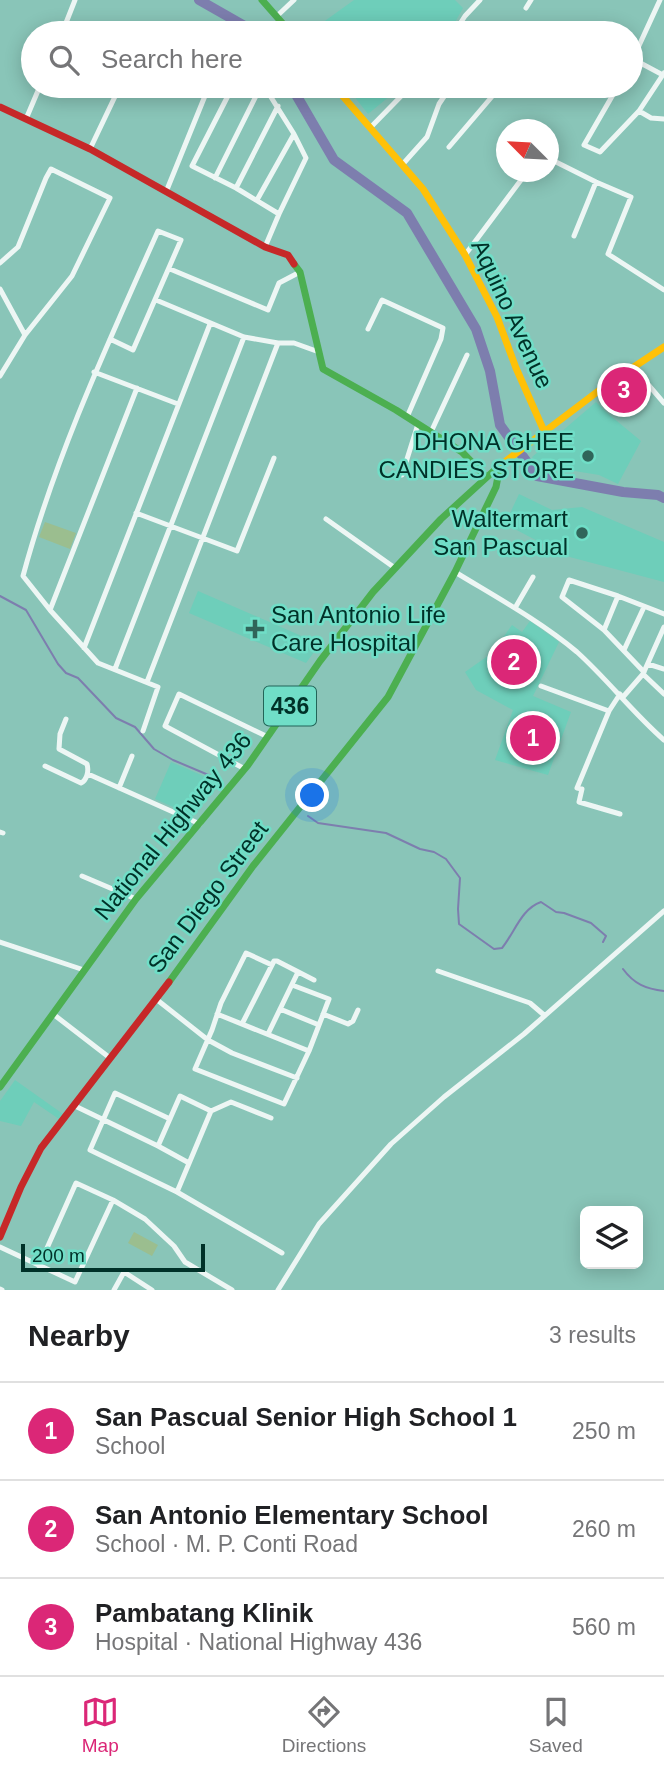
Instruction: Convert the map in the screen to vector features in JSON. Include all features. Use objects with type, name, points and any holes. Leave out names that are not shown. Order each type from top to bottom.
[{"type":"street","points":[[67,21],[75,0]]},
{"type":"street","points":[[262,0],[280,21]]},
{"type":"street","points":[[276,16],[294,0]]},
{"type":"street","points":[[462,21],[481,0]]},
{"type":"street","points":[[526,8],[531,0]]},
{"type":"street","points":[[643,37],[660,0]]},
{"type":"street","points":[[657,7],[664,11]]},
{"type":"street","points":[[611,98],[584,145],[600,152],[639,111],[663,74],[643,66]]},
{"type":"street","points":[[26,118],[35,98]]},
{"type":"street","points":[[90,149],[114,98]]},
{"type":"street","points":[[166,192],[204,98]]},
{"type":"street","points":[[192,166],[227,98]]},
{"type":"street","points":[[215,178],[257,98]]},
{"type":"street","points":[[265,247],[306,158],[272,98]]},
{"type":"street","name":"Aquino Avenue","points":[[344,98],[423,189],[466,255],[497,317],[544,431]]},
{"type":"street","points":[[370,128],[399,98]]},
{"type":"street","points":[[402,165],[427,136],[443,98]]},
{"type":"street","points":[[449,147],[492,98]]},
{"type":"street","points":[[236,188],[278,106]]},
{"type":"street","points":[[0,109],[26,118],[90,149],[265,247],[288,255],[300,272],[323,369],[462,452],[486,477]]},
{"type":"street","points":[[639,111],[651,118],[664,119]]},
{"type":"street","points":[[257,200],[294,134]]},
{"type":"street","points":[[181,158],[279,214]]},
{"type":"street","points":[[559,164],[631,197],[608,254],[664,290]]},
{"type":"street","points":[[0,263],[18,247],[51,169],[110,198],[72,276],[25,335],[0,376]]},
{"type":"street","points":[[466,255],[520,182]]},
{"type":"street","points":[[574,236],[596,182]]},
{"type":"street","points":[[110,339],[133,350],[181,240],[158,231],[94,372],[36,528],[23,576],[98,663],[158,687],[143,730]]},
{"type":"street","points":[[170,269],[268,310],[279,283],[300,272]]},
{"type":"street","points":[[0,289],[25,335]]},
{"type":"street","points":[[156,300],[244,337],[294,343],[319,352]]},
{"type":"street","points":[[368,329],[382,300],[443,328],[441,339],[407,417]]},
{"type":"street","points":[[84,648],[210,324]]},
{"type":"street","points":[[115,669],[244,337]]},
{"type":"street","points":[[147,682],[278,343]]},
{"type":"street","name":"National Highway 436","points":[[0,1087],[136,899],[245,769],[320,661],[373,592],[441,519],[486,477],[605,386],[664,346]]},
{"type":"street","points":[[431,432],[467,355]]},
{"type":"street","points":[[634,368],[664,403]]},
{"type":"street","points":[[94,372],[178,404]]},
{"type":"street","points":[[50,610],[137,388]]},
{"type":"street","points":[[401,475],[418,424]]},
{"type":"street","points":[[136,513],[237,551],[274,458]]},
{"type":"street","name":"San Diego Street","points":[[0,1237],[41,1148],[156,999],[253,866],[388,697],[455,572],[496,487],[500,467]]},
{"type":"street","points":[[326,519],[395,568]]},
{"type":"street","points":[[455,572],[515,608],[576,651],[664,740]]},
{"type":"street","points":[[515,608],[533,577]]},
{"type":"street","points":[[664,614],[569,580],[562,597],[604,630],[664,694]]},
{"type":"street","points":[[604,630],[618,596]]},
{"type":"street","points":[[624,650],[644,607]]},
{"type":"street","points":[[620,814],[579,802],[582,789],[577,788],[609,711],[644,673],[661,641],[664,627]]},
{"type":"street","points":[[648,664],[664,670]]},
{"type":"street","points":[[541,686],[609,711]]},
{"type":"street","points":[[245,769],[165,726],[179,694],[268,737]]},
{"type":"street","points":[[46,766],[81,783],[88,774],[88,764],[59,749],[60,734],[66,719]]},
{"type":"street","points":[[119,788],[132,756]]},
{"type":"street","points":[[88,774],[200,824]]},
{"type":"street","points":[[82,876],[136,899]]},
{"type":"street","points":[[278,1290],[319,1224],[391,1144],[664,911]]},
{"type":"street","points":[[0,942],[84,970]]},
{"type":"street","points":[[272,965],[246,953],[195,1069],[285,1104],[329,999],[292,985]]},
{"type":"street","points":[[242,1024],[274,961],[314,980]]},
{"type":"street","points":[[438,971],[530,1003],[544,1015]]},
{"type":"street","points":[[268,1034],[298,972]]},
{"type":"street","points":[[156,999],[208,1040],[232,1053],[297,1078]]},
{"type":"street","points":[[280,1009],[319,1025]]},
{"type":"street","points":[[323,1014],[348,1024],[353,1021],[358,1010]]},
{"type":"street","points":[[53,1014],[110,1058]]},
{"type":"street","points":[[217,1014],[309,1051]]},
{"type":"street","points":[[170,1119],[116,1093],[90,1150],[177,1192],[282,1253]]},
{"type":"street","points":[[158,1146],[180,1096],[211,1111]]},
{"type":"street","points":[[177,1192],[211,1111],[231,1102],[271,1118]]},
{"type":"street","points":[[75,1106],[189,1163]]},
{"type":"street","points":[[39,1266],[76,1182],[145,1219],[174,1246],[185,1262],[232,1290]]},
{"type":"street","points":[[0,1247],[75,1282],[113,1200]]},
{"type":"street","points":[[114,1290],[124,1272],[152,1290]]},
{"type":"shaded area","points":[[354,0],[455,0],[463,8],[456,21],[325,21]]},
{"type":"shaded area","points":[[355,98],[387,98],[368,114]]},
{"type":"shaded area","points":[[596,402],[641,441],[618,484],[599,475],[538,465],[532,457]]},
{"type":"shaded area","name":"Waltermart San Pascual","points":[[519,494],[552,510],[582,507],[664,542],[664,582],[566,556],[505,524]]},
{"type":"shaded area","points":[[45,522],[76,533],[70,549],[39,537]]},
{"type":"shaded area","name":"San Antonio Life Care Hospital","points":[[198,591],[320,644],[306,663],[189,613]]},
{"type":"shaded area","points":[[530,621],[559,642],[533,696],[571,712],[548,775],[495,760],[513,710],[476,690],[465,672],[492,653],[512,625],[522,632]]},
{"type":"shaded area","points":[[171,762],[220,783],[193,816],[155,799]]},
{"type":"shaded area","points":[[15,1080],[63,1114],[59,1119],[34,1102],[21,1126],[0,1121],[0,1101]]},
{"type":"shaded area","points":[[134,1232],[158,1245],[152,1256],[128,1243]]},
{"type":"waterway","points":[[199,0],[236,21]]},
{"type":"waterway","points":[[298,98],[334,160],[407,213],[476,329],[490,371],[500,425],[537,476],[664,498]]},
{"type":"waterway","points":[[0,596],[26,610],[58,664],[66,673],[78,678],[116,718],[135,727],[154,749],[218,779]]},
{"type":"waterway","points":[[308,816],[318,823],[386,833],[446,859],[460,878],[459,924],[494,949],[502,948],[523,915],[541,902],[556,912],[591,923],[606,936],[603,942]]},
{"type":"waterway","points":[[623,969],[641,985],[664,991]]},
{"type":"traffic: fast","points":[[262,0],[280,21]]},
{"type":"traffic: fast","points":[[294,264],[300,272],[323,369],[396,410],[462,452],[486,477]]},
{"type":"traffic: fast","points":[[169,982],[253,866],[388,697],[455,572],[496,487],[500,466]]},
{"type":"traffic: fast","points":[[0,1087],[136,899],[248,765],[320,661],[373,592],[441,519],[498,467]]},
{"type":"traffic: slow","points":[[344,98],[423,189],[465,255],[497,317],[544,431]]},
{"type":"traffic: slow","points":[[498,467],[605,386],[664,347]]},
{"type":"traffic: jam","points":[[0,107],[90,149],[265,247],[288,255],[294,264]]},
{"type":"traffic: jam","points":[[0,1237],[41,1148],[169,982]]},
{"type":"place","name":"Pambatang Klinik","points":[[624,390]]},
{"type":"place","name":"DHONA GHEE CANDIES STORE","points":[[588,456]]},
{"type":"place","name":"Waltermart San Pascual","points":[[582,533]]},
{"type":"place","name":"San Antonio Life Care Hospital","points":[[255,629]]},
{"type":"place","name":"San Antonio Elementary School","points":[[514,662]]},
{"type":"place","name":"San Pascual Senior High School 1","points":[[533,738]]}]
